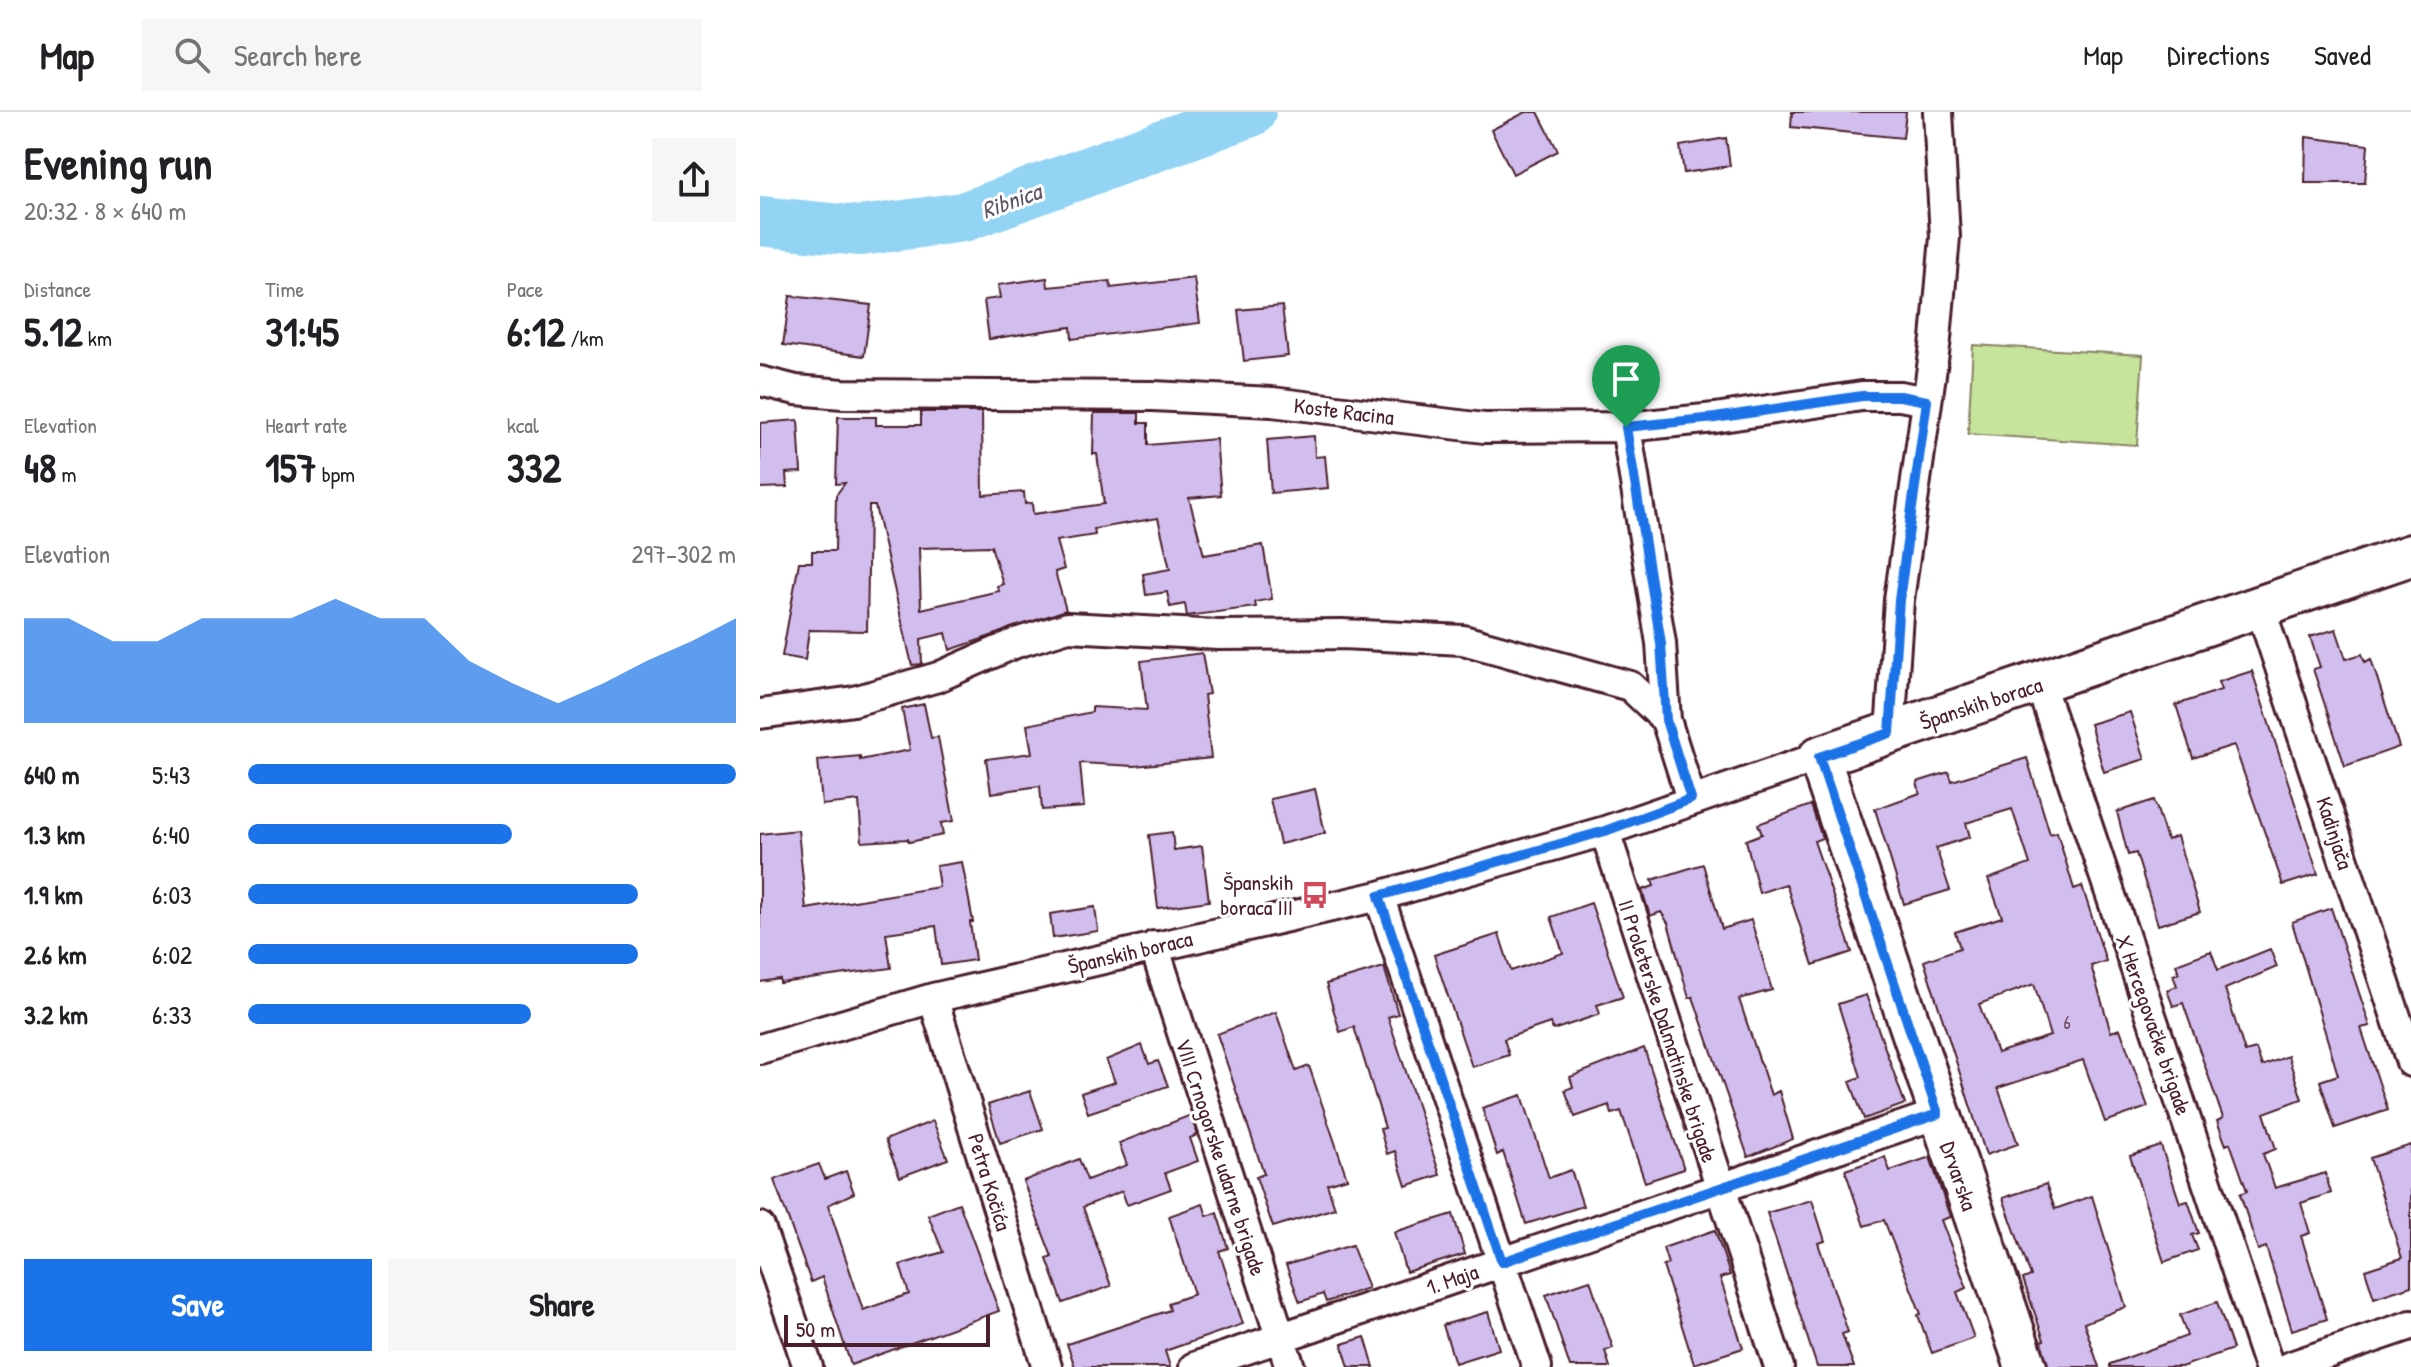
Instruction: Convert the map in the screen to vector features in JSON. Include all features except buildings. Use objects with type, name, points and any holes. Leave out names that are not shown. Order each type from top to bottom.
[{"type":"main road","name":"Španskih boraca","points":[[1819,757],[2040,684],[2259,604],[2411,555]]},
{"type":"main road","name":"Drvarska","points":[[1819,757],[2026,1367]]},
{"type":"street","points":[[1890,733],[1899,600],[1927,401],[1945,237],[1938,112]]},
{"type":"street","name":"Koste Racina","points":[[760,381],[796,390],[843,394],[1153,396],[1272,402],[1484,428],[1626,427],[1715,418],[1862,396],[1900,396],[1927,401]]},
{"type":"street","points":[[1626,427],[1661,643],[1666,720],[1691,799]]},
{"type":"street","name":"Kadinjača","points":[[2259,604],[2411,1062]]},
{"type":"street","points":[[760,714],[854,701],[938,677],[1016,643],[1068,627],[1219,635],[1342,634],[1463,640],[1630,686],[1666,720]]},
{"type":"street","name":"X Hercegovačke brigade","points":[[2040,684],[2269,1367]]},
{"type":"street","name":"Španskih boraca","points":[[760,1049],[933,998],[1379,896],[1605,831],[1819,757]]},
{"type":"street","name":"II Proleterske Dalmatinske brigade","points":[[1605,831],[1718,1189],[1779,1367]]},
{"type":"street","points":[[1379,896],[1537,1367]]},
{"type":"street","name":"VIII Crnogorske udarne brigade","points":[[1154,946],[1290,1367]]},
{"type":"street","name":"Petra Kočića","points":[[933,998],[1047,1367]]},
{"type":"street","name":"1. Maja","points":[[1194,1367],[1938,1114]]},
{"type":"street","points":[[760,1227],[808,1367]]},
{"type":"street","points":[[2288,1367],[2411,1325]]},
{"type":"green space","points":[[1973,345],[2143,355],[2137,445],[1968,434]]},
{"type":"waterway","name":"Ribnica","points":[[760,221],[860,231],[963,217],[1251,112]]},
{"type":"place","name":"Španskih boraca III","points":[[1315,895]]},
{"type":"route","points":[[1862,396],[1900,396],[1927,401],[1899,600],[1890,733],[1819,757],[1938,1114],[1502,1262],[1379,896],[1605,831],[1691,799],[1666,720],[1661,643],[1626,427],[1715,418],[1862,396]]}]
